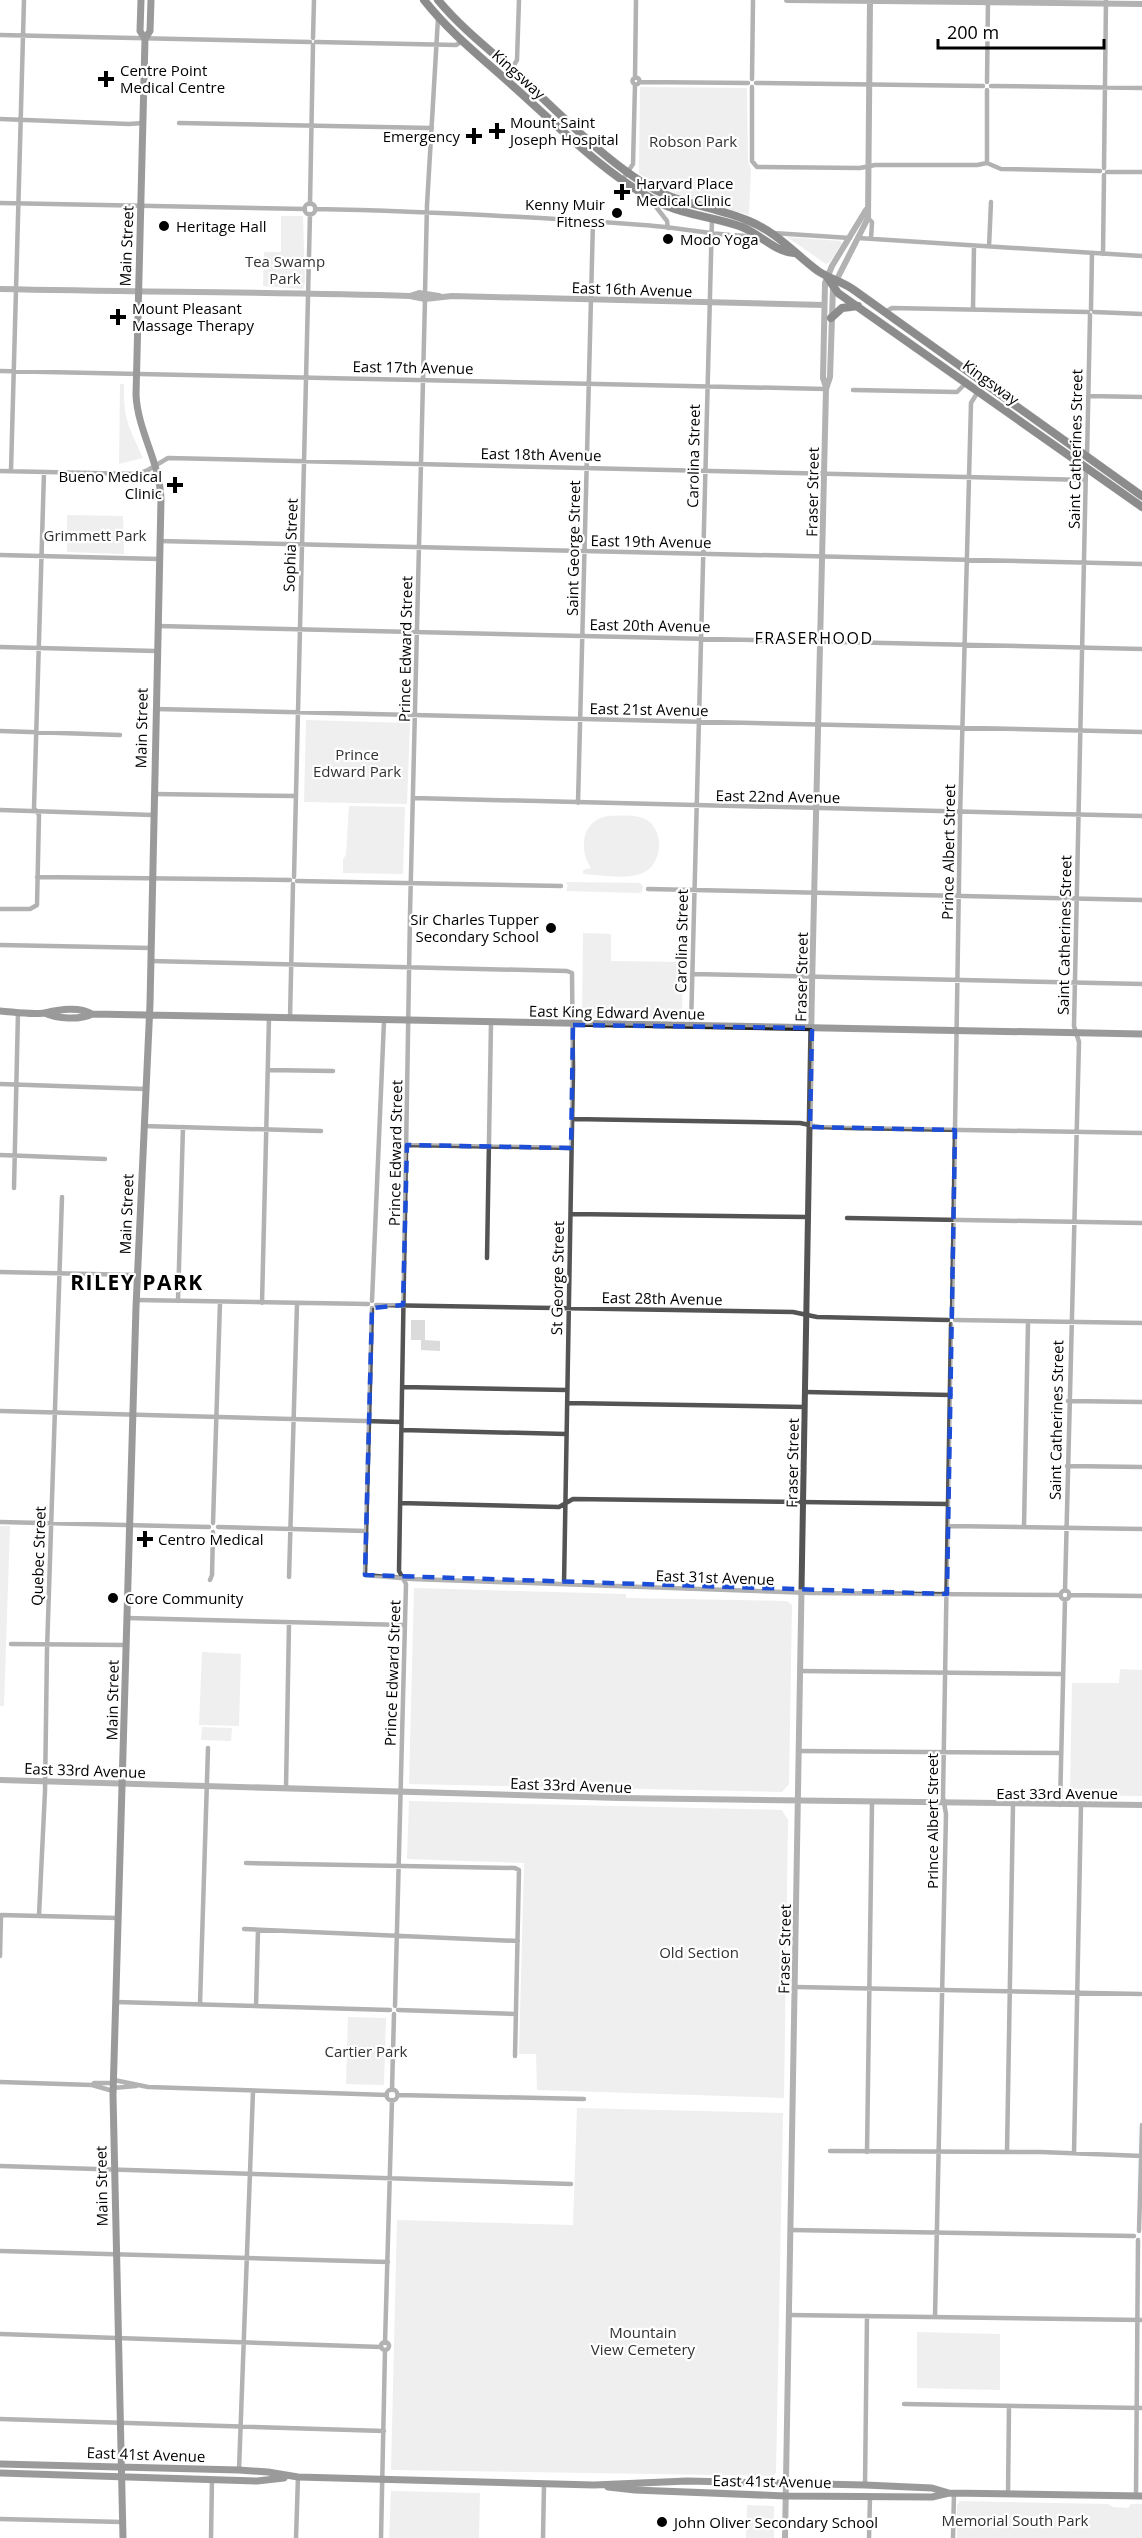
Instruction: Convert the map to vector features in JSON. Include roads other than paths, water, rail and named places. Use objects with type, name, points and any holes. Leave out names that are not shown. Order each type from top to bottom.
[{"type":"main road","name":"Main Street","points":[[141,0],[140,31],[145,39]]},
{"type":"main road","name":"Main Street","points":[[123,2538],[113,2086],[136,1300],[149,1015],[161,490],[156,465],[138,413],[136,375],[145,39],[150,31],[151,0]]},
{"type":"main road","name":"Kingsway","points":[[424,0],[438,18],[564,132],[649,197],[681,211],[749,221],[773,233],[790,245],[794,253],[832,281],[885,312],[1142,496]]},
{"type":"main road","name":"Kingsway","points":[[438,0],[454,18],[511,70],[646,185],[755,234],[784,253],[794,253]]},
{"type":"main road","name":"Kingsway","points":[[832,281],[858,306],[1142,507]]},
{"type":"main road","points":[[831,318],[842,308],[858,306]]},
{"type":"main road","name":"East King Edward Avenue","points":[[0,1011],[45,1013],[52,1017],[86,1017],[92,1014],[573,1025],[1142,1034]]},
{"type":"main road","name":"East 41st Avenue","points":[[0,2464],[239,2470],[294,2477],[544,2483],[594,2485],[635,2490],[786,2496],[932,2497],[952,2493],[1139,2496]]},
{"type":"main road","name":"East 41st Avenue","points":[[0,2473],[268,2481],[294,2477]]},
{"type":"main road","name":"East 41st Avenue","points":[[594,2485],[687,2481],[786,2483],[932,2488],[952,2493]]},
{"type":"street","points":[[305,209],[310,204],[314,0]]},
{"type":"street","points":[[511,70],[517,55],[519,0]]},
{"type":"street","points":[[623,179],[633,164],[637,81],[636,0]]},
{"type":"street","points":[[753,0],[752,161],[757,167],[860,168],[987,163],[1001,169],[1142,172]]},
{"type":"street","points":[[787,0],[1142,4]]},
{"type":"street","name":"Fraser Street","points":[[826,389],[830,377],[832,281],[868,218],[866,210],[870,1]]},
{"type":"street","points":[[987,163],[988,1]]},
{"type":"street","points":[[11,471],[24,2]]},
{"type":"street","points":[[1103,254],[1106,2]]},
{"type":"street","name":"Prince Edward Street","points":[[392,2090],[406,1584],[399,1571],[411,882],[425,296],[438,18]]},
{"type":"street","points":[[0,35],[437,45],[456,45],[463,41]]},
{"type":"street","points":[[637,81],[1142,88]]},
{"type":"street","points":[[0,119],[143,123]]},
{"type":"street","points":[[179,123],[432,128]]},
{"type":"street","points":[[649,197],[667,221],[668,228]]},
{"type":"street","points":[[989,247],[991,202]]},
{"type":"street","points":[[0,203],[305,209],[310,214],[315,209]]},
{"type":"street","points":[[310,204],[315,209],[428,211],[593,221],[740,236],[755,234]]},
{"type":"street","name":"Fraser Street","points":[[785,2538],[800,1802],[801,1592],[812,977],[826,389],[824,305],[850,238],[866,210]]},
{"type":"street","name":"Sophia Street","points":[[290,1019],[310,214]]},
{"type":"street","name":"Carolina Street","points":[[692,1026],[708,303],[710,232],[713,214]]},
{"type":"street","points":[[868,218],[872,222],[871,239]]},
{"type":"street","name":"Saint George Street","points":[[578,803],[593,221]]},
{"type":"street","points":[[773,233],[850,238]]},
{"type":"street","points":[[858,238],[1142,256]]},
{"type":"street","points":[[973,309],[974,246]]},
{"type":"street","name":"Saint Catherines Street","points":[[1065,1590],[1068,1401],[1079,1040],[1074,1026],[1092,253]]},
{"type":"street","name":"East 16th Avenue","points":[[0,289],[308,293],[824,305]]},
{"type":"street","points":[[885,312],[892,308],[1142,314]]},
{"type":"street","name":"East 17th Avenue","points":[[0,371],[826,389]]},
{"type":"street","points":[[853,390],[957,392],[967,382]]},
{"type":"street","name":"Prince Albert Street","points":[[935,2317],[960,812],[971,403],[979,390]]},
{"type":"street","points":[[1088,396],[1142,397]]},
{"type":"street","name":"East 18th Avenue","points":[[0,471],[137,474],[168,458],[1086,480]]},
{"type":"street","points":[[0,909],[34,908],[37,905],[39,815],[34,808],[44,472]]},
{"type":"street","name":"East 19th Avenue","points":[[159,541],[1142,564]]},
{"type":"street","points":[[0,555],[159,559]]},
{"type":"street","name":"East 20th Avenue","points":[[157,626],[1142,649]]},
{"type":"street","points":[[0,647],[156,651]]},
{"type":"street","name":"East 21st Avenue","points":[[155,709],[1142,732]]},
{"type":"street","points":[[0,731],[120,735]]},
{"type":"street","points":[[153,794],[296,796]]},
{"type":"street","name":"East 22nd Avenue","points":[[413,798],[1142,816]]},
{"type":"street","points":[[0,810],[153,815]]},
{"type":"street","points":[[38,877],[561,886]]},
{"type":"street","points":[[648,889],[1142,900]]},
{"type":"street","points":[[0,945],[151,948]]},
{"type":"street","points":[[150,962],[410,966]]},
{"type":"street","name":"St George Street","points":[[410,966],[572,973],[572,1148],[564,1584]]},
{"type":"street","points":[[692,974],[1142,984]]},
{"type":"street","points":[[14,1188],[18,1012]]},
{"type":"street","points":[[262,1303],[269,1018]]},
{"type":"street","points":[[0,1522],[211,1525],[366,1531],[372,1304],[384,1021]]},
{"type":"street","points":[[488,1258],[491,1023]]},
{"type":"street","points":[[268,1071],[333,1071]]},
{"type":"street","points":[[0,1084],[145,1089]]},
{"type":"street","points":[[572,1119],[1142,1133]]},
{"type":"street","points":[[143,1126],[321,1131]]},
{"type":"street","points":[[178,1301],[183,1127]]},
{"type":"street","points":[[407,1145],[572,1148]]},
{"type":"street","points":[[0,1155],[105,1159]]},
{"type":"street","name":"Quebec Street","points":[[39,1916],[62,1197]]},
{"type":"street","points":[[571,1214],[808,1217]]},
{"type":"street","points":[[847,1218],[1142,1223]]},
{"type":"street","points":[[0,1272],[137,1275]]},
{"type":"street","name":"East 28th Avenue","points":[[136,1300],[793,1312],[846,1319],[1142,1323]]},
{"type":"street","points":[[210,1580],[220,1302]]},
{"type":"street","points":[[289,1577],[297,1304]]},
{"type":"street","points":[[1024,1527],[1029,1322]]},
{"type":"street","points":[[402,1387],[567,1390]]},
{"type":"street","points":[[805,1392],[951,1395]]},
{"type":"street","points":[[1068,1401],[1142,1402]]},
{"type":"street","points":[[567,1403],[805,1407]]},
{"type":"street","points":[[0,1411],[402,1422]]},
{"type":"street","points":[[402,1430],[566,1434]]},
{"type":"street","points":[[1067,1466],[1142,1467]]},
{"type":"street","points":[[400,1503],[559,1507],[572,1499],[948,1504]]},
{"type":"street","points":[[948,1526],[1142,1528]]},
{"type":"street","points":[[213,1532],[218,1527]]},
{"type":"street","name":"East 31st Avenue","points":[[366,1531],[364,1569],[365,1575],[369,1576],[801,1592],[1060,1595]]},
{"type":"street","points":[[1065,1600],[1060,1595],[1065,1590],[1069,1595]]},
{"type":"street","points":[[1069,1595],[1142,1596]]},
{"type":"street","points":[[1060,1805],[1065,1600],[1069,1595]]},
{"type":"street","points":[[127,1618],[404,1625]]},
{"type":"street","points":[[286,1788],[289,1623]]},
{"type":"street","points":[[10,1644],[126,1645]]},
{"type":"street","points":[[800,1671],[1063,1674]]},
{"type":"street","points":[[201,2004],[208,1748]]},
{"type":"street","points":[[800,1751],[1061,1753]]},
{"type":"street","name":"East 33rd Avenue","points":[[0,1780],[800,1802],[1142,1805]]},
{"type":"street","points":[[867,2152],[872,1803]]},
{"type":"street","points":[[1007,2152],[1013,1805]]},
{"type":"street","points":[[1074,2153],[1081,1805]]},
{"type":"street","points":[[246,1863],[398,1865],[515,1868],[519,1870],[515,2056]]},
{"type":"street","points":[[0,1956],[1,1915],[118,1918]]},
{"type":"street","points":[[244,1929],[518,1941]]},
{"type":"street","points":[[256,2006],[258,1930]]},
{"type":"street","points":[[796,1987],[1142,1994]]},
{"type":"street","points":[[116,2002],[516,2014]]},
{"type":"street","points":[[0,2082],[92,2085],[94,2083],[113,2086],[387,2095],[392,2100],[381,2538]]},
{"type":"street","points":[[387,2095],[392,2090],[398,2095],[584,2099]]},
{"type":"street","points":[[239,2470],[253,2091]]},
{"type":"street","points":[[392,2100],[398,2095]]},
{"type":"street","points":[[1139,2496],[1138,2238],[1142,2125]]},
{"type":"street","points":[[830,2151],[1074,2153],[1142,2156]]},
{"type":"street","points":[[0,2166],[570,2184]]},
{"type":"street","points":[[791,2230],[1138,2238]]},
{"type":"street","points":[[0,2251],[388,2262]]},
{"type":"street","points":[[789,2315],[1140,2320]]},
{"type":"street","points":[[865,2485],[867,2316]]},
{"type":"street","points":[[0,2334],[384,2347]]},
{"type":"street","points":[[904,2404],[1139,2408]]},
{"type":"street","points":[[1008,2494],[1009,2406]]},
{"type":"street","points":[[0,2419],[384,2431]]},
{"type":"street","points":[[294,2477],[296,2538]]},
{"type":"street","points":[[211,2538],[212,2480]]},
{"type":"street","points":[[543,2538],[544,2483]]},
{"type":"street","points":[[952,2493],[953,2538]]},
{"type":"street","points":[[869,2538],[870,2497]]},
{"type":"street","points":[[0,2519],[122,2522]]},
{"type":"place","name":"Centre Point Medical Centre","points":[[106,79]]},
{"type":"place","name":"Mount Saint Joseph Hospital","points":[[497,131]]},
{"type":"place","name":"Emergency","points":[[474,136]]},
{"type":"place","name":"Harvard Place Medical Clinic","points":[[622,192]]},
{"type":"place","name":"Kenny Muir Fitness","points":[[617,213]]},
{"type":"place","name":"Heritage Hall","points":[[164,226]]},
{"type":"place","name":"Modo Yoga","points":[[668,239]]},
{"type":"place","name":"Mount Pleasant Massage Therapy","points":[[118,317]]},
{"type":"place","name":"Bueno Medical Clinic","points":[[175,485]]},
{"type":"place","name":"Sir Charles Tupper Secondary School","points":[[551,928]]},
{"type":"place","name":"Centro Medical","points":[[145,1539]]},
{"type":"place","name":"Core Community","points":[[113,1598]]},
{"type":"place","name":"John Oliver Secondary School","points":[[662,2522]]},
{"type":"district","name":"FRASERHOOD","points":[[814,638]]},
{"type":"district","name":"RILEY PARK","points":[[137,1282]]},
{"type":"park label","name":"Robson Park","points":[[693,141]]},
{"type":"park label","name":"Tea Swamp Park","points":[[285,270]]},
{"type":"park label","name":"Grimmett Park","points":[[95,535]]},
{"type":"park label","name":"Prince Edward Park","points":[[357,762]]},
{"type":"park label","name":"Old Section","points":[[699,1952]]},
{"type":"park label","name":"Cartier Park","points":[[366,2051]]},
{"type":"park label","name":"Mountain View Cemetery","points":[[643,2340]]},
{"type":"park label","name":"Memorial South Park","points":[[1015,2520]]}]
